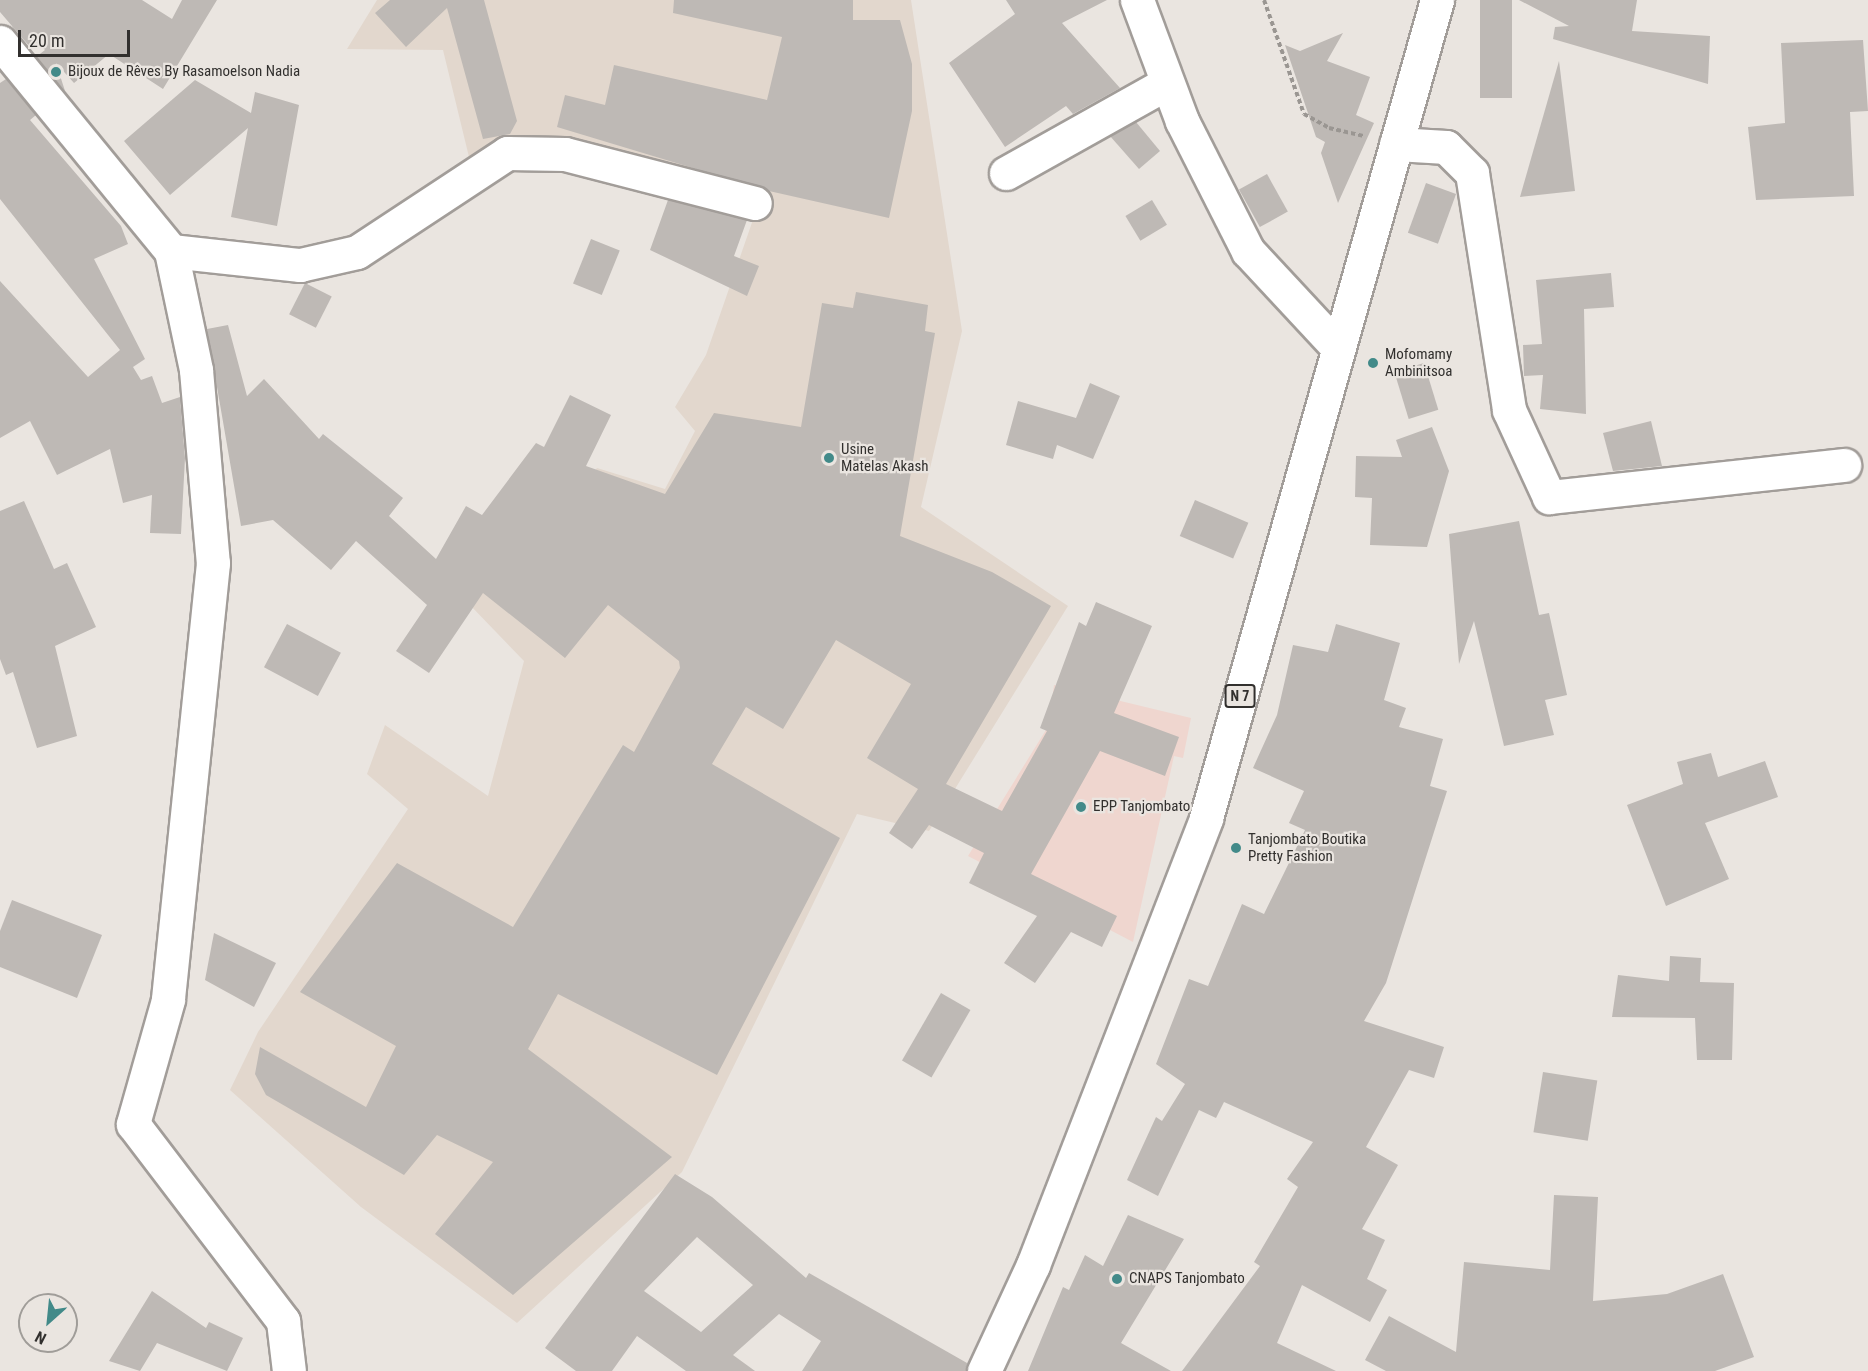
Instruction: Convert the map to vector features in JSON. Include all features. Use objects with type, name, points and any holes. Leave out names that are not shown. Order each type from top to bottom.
[{"type":"street","points":[[1137,0],[1167,82],[1248,251],[1338,348]]},
{"type":"street","name":"N 7","points":[[984,1371],[1033,1265],[1206,818],[1437,0]]},
{"type":"street","points":[[0,42],[171,251],[196,370],[213,563],[168,1000],[133,1124],[283,1322],[289,1371]]},
{"type":"street","points":[[1005,173],[1167,82]]},
{"type":"street","points":[[1396,144],[1446,147],[1472,173],[1509,410],[1549,497],[1844,465]]},
{"type":"street","points":[[171,251],[300,265],[357,252],[507,153],[565,154],[755,203]]},
{"type":"path","points":[[1264,0],[1304,114],[1329,128],[1396,144]]},
{"type":"shaded area","points":[[377,0],[911,0],[962,331],[921,507],[1068,606],[929,831],[857,814],[682,1172],[517,1323],[361,1207],[230,1090],[258,1032],[408,809],[367,774],[385,725],[488,796],[524,661],[469,604],[536,550],[597,468],[665,489],[695,431],[675,407],[706,355],[756,211],[569,165],[469,157],[443,50],[347,49]]},
{"type":"shaded area","name":"EPP Tanjombato","points":[[1054,685],[1191,718],[1183,758],[1174,756],[1133,942],[968,856],[1049,725]]},
{"type":"building","points":[[0,0],[142,0],[172,19],[182,0],[217,0],[163,89],[109,54],[74,83],[56,63],[65,91],[36,57],[45,50],[38,42],[30,47],[0,12]]},
{"type":"building","points":[[390,0],[484,0],[517,121],[510,134],[483,139],[447,8],[406,47],[375,13]]},
{"type":"building","points":[[674,0],[853,0],[853,20],[900,20],[912,64],[912,111],[889,218],[769,191],[557,127],[565,95],[605,105],[614,65],[767,100],[782,37],[673,13]]},
{"type":"building","points":[[1006,0],[1107,0],[1062,23],[1120,88],[1073,114],[1066,106],[1005,147],[949,63],[1015,14]]},
{"type":"building","points":[[1480,0],[1512,0],[1512,98],[1480,98]]},
{"type":"building","points":[[1519,0],[1637,0],[1632,31],[1710,36],[1708,84],[1553,39],[1555,27],[1569,26]]},
{"type":"building","points":[[1343,33],[1327,61],[1370,77],[1356,115],[1374,123],[1338,203],[1321,153],[1325,142],[1316,137],[1285,45],[1300,51]]},
{"type":"building","points":[[1863,40],[1868,111],[1850,112],[1854,196],[1756,200],[1748,127],[1785,123],[1781,43]]},
{"type":"building","points":[[1559,61],[1575,191],[1520,197]]},
{"type":"building","points":[[6,79],[36,115],[30,120],[121,226],[128,244],[94,259],[145,359],[133,367],[141,380],[152,376],[162,403],[180,397],[185,458],[181,534],[150,533],[152,495],[123,503],[110,449],[57,475],[30,421],[0,438],[0,281],[88,377],[120,350],[0,199],[0,83]]},
{"type":"building","points":[[195,80],[251,113],[255,92],[299,105],[277,226],[231,217],[248,128],[170,195],[124,141]]},
{"type":"building","points":[[1136,122],[1160,151],[1139,169],[1110,136]]},
{"type":"building","points":[[1267,174],[1288,212],[1260,227],[1239,190]]},
{"type":"building","points":[[1426,183],[1456,194],[1438,244],[1408,233]]},
{"type":"building","points":[[668,200],[747,220],[734,256],[759,266],[747,296],[650,250]]},
{"type":"building","points":[[1152,200],[1167,225],[1140,241],[1125,216]]},
{"type":"building","points":[[591,239],[620,251],[602,295],[573,284]]},
{"type":"building","points":[[1611,273],[1614,307],[1584,309],[1586,414],[1540,409],[1543,375],[1524,376],[1523,345],[1542,344],[1536,280]]},
{"type":"building","points":[[305,283],[332,297],[316,328],[289,314]]},
{"type":"building","points":[[856,292],[928,305],[925,331],[935,333],[900,536],[992,572],[1051,606],[946,784],[1002,811],[1047,731],[1040,728],[1079,622],[1086,626],[1096,602],[1152,626],[1114,713],[1179,737],[1165,776],[1100,751],[1031,874],[1117,916],[1102,947],[1071,932],[1035,983],[1004,963],[1037,916],[969,883],[984,853],[929,825],[912,849],[889,833],[918,789],[867,758],[911,684],[836,640],[783,729],[746,707],[712,764],[840,838],[717,1075],[558,994],[528,1049],[672,1157],[513,1295],[435,1234],[493,1162],[437,1135],[404,1175],[266,1095],[255,1074],[260,1047],[366,1107],[396,1046],[300,992],[397,863],[513,927],[623,745],[634,752],[680,668],[679,661],[608,605],[565,658],[483,593],[429,673],[396,651],[427,605],[356,541],[331,570],[273,520],[241,526],[207,329],[228,325],[247,396],[264,379],[319,439],[323,434],[403,498],[389,516],[436,559],[466,506],[482,515],[536,443],[544,447],[570,395],[611,415],[586,466],[665,494],[714,413],[801,427],[822,303],[853,308]]},
{"type":"building","points":[[1424,363],[1438,410],[1409,419],[1394,372]]},
{"type":"building","points":[[1090,383],[1120,396],[1093,459],[1057,445],[1053,459],[1006,445],[1018,401],[1076,418]]},
{"type":"building","points":[[1651,421],[1662,466],[1613,471],[1603,433]]},
{"type":"building","points":[[1432,427],[1449,471],[1427,547],[1370,545],[1372,498],[1355,497],[1356,456],[1402,457],[1396,440]]},
{"type":"building","points":[[1195,500],[1248,523],[1233,559],[1180,536]]},
{"type":"building","points":[[24,501],[54,569],[67,563],[96,627],[55,646],[77,736],[37,748],[13,672],[6,675],[0,659],[0,511]]},
{"type":"building","points":[[1519,521],[1539,615],[1549,613],[1567,695],[1545,700],[1554,735],[1504,746],[1474,621],[1459,664],[1449,534]]},
{"type":"building","points":[[287,624],[341,653],[318,696],[264,667]]},
{"type":"building","points":[[1336,624],[1400,643],[1384,700],[1406,708],[1399,727],[1443,739],[1430,786],[1447,791],[1386,983],[1364,1021],[1444,1047],[1434,1078],[1409,1070],[1366,1147],[1398,1165],[1362,1229],[1385,1240],[1367,1279],[1387,1290],[1370,1322],[1302,1285],[1277,1343],[1336,1371],[1182,1371],[1260,1266],[1254,1262],[1298,1187],[1287,1179],[1313,1142],[1224,1102],[1216,1118],[1199,1110],[1158,1196],[1127,1180],[1156,1117],[1162,1121],[1185,1084],[1156,1064],[1189,979],[1208,986],[1242,904],[1264,914],[1305,830],[1289,823],[1304,791],[1253,768],[1277,715],[1293,645],[1328,652]]},
{"type":"building","points":[[1711,753],[1718,777],[1765,761],[1778,797],[1705,823],[1729,879],[1666,906],[1627,805],[1683,784],[1677,762]]},
{"type":"building","points":[[12,900],[102,935],[77,998],[0,967],[0,931]]},
{"type":"building","points":[[214,933],[276,963],[254,1007],[205,980]]},
{"type":"building","points":[[1670,956],[1701,958],[1700,982],[1734,983],[1732,1060],[1697,1060],[1695,1018],[1612,1017],[1618,975],[1669,981]]},
{"type":"building","points":[[941,993],[970,1010],[931,1078],[902,1061]]},
{"type":"building","points":[[1543,1072],[1597,1081],[1588,1141],[1533,1132]]},
{"type":"building","points":[[675,1174],[712,1197],[806,1278],[809,1273],[967,1363],[966,1371],[802,1371],[821,1341],[779,1314],[733,1355],[755,1371],[686,1371],[637,1336],[612,1371],[576,1371],[545,1348]],"holes":[[[697,1237],[753,1285],[701,1332],[644,1291]]]},
{"type":"building","points":[[1554,1195],[1598,1197],[1593,1301],[1667,1294],[1723,1274],[1754,1357],[1715,1371],[1386,1371],[1365,1360],[1389,1316],[1456,1352],[1464,1262],[1550,1270]]},
{"type":"building","points":[[1128,1215],[1184,1239],[1121,1343],[1171,1371],[1028,1371],[1063,1287],[1069,1290],[1085,1255],[1103,1266]]},
{"type":"building","points":[[152,1291],[206,1328],[209,1322],[243,1338],[227,1371],[157,1343],[140,1371],[109,1361]]},
{"type":"place","name":"Bijoux de Rêves By Rasamoelson Nadia","points":[[56,72]]},
{"type":"place","name":"Mofomamy Ambinitsoa","points":[[1373,363]]},
{"type":"place","name":"Usine Matelas Akash","points":[[829,458]]},
{"type":"place","name":"EPP Tanjombato","points":[[1081,807]]},
{"type":"place","name":"Tanjombato Boutika Pretty Fashion","points":[[1236,848]]},
{"type":"place","name":"CNAPS Tanjombato","points":[[1117,1279]]}]
